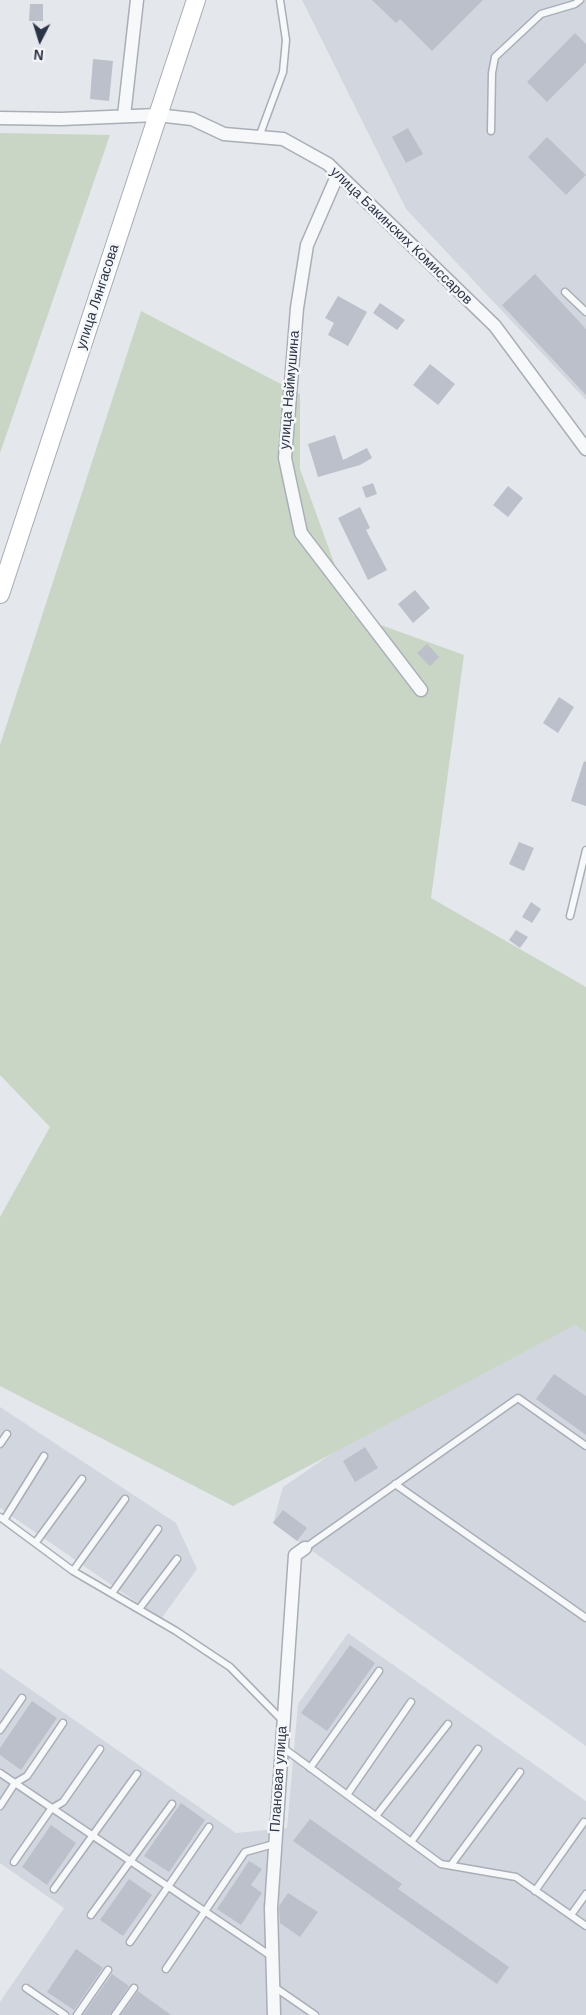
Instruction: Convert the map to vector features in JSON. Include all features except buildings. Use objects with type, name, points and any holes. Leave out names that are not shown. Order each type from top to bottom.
[{"type":"main road","name":"улица Лянгасова","points":[[0,594],[196,0]]},
{"type":"street","points":[[124,116],[137,0]]},
{"type":"street","name":"улица Бакинских Комиссаров","points":[[0,118],[61,119],[157,115],[192,119],[224,134],[283,139],[328,164],[495,326],[586,449]]},
{"type":"street","name":"улица Наймушина","points":[[338,174],[307,245],[297,308],[284,458],[301,533],[421,690]]},
{"type":"street","name":"Плановая улица","points":[[274,2015],[271,1956],[274,1844],[295,1555],[304,1548]]},
{"type":"lane","points":[[259,137],[283,72],[286,40],[280,0]]},
{"type":"lane","points":[[492,131],[493,64],[495,57],[541,14],[575,4],[580,0]]},
{"type":"lane","points":[[565,292],[586,312]]},
{"type":"lane","points":[[570,916],[586,850]]},
{"type":"lane","points":[[304,1548],[518,1398],[586,1446]]},
{"type":"lane","points":[[0,1444],[7,1434]]},
{"type":"lane","points":[[44,1456],[2,1518],[73,1571],[176,1630],[230,1667],[283,1722]]},
{"type":"lane","points":[[36,1542],[82,1479]]},
{"type":"lane","points":[[395,1484],[586,1618]]},
{"type":"lane","points":[[73,1571],[125,1499]]},
{"type":"lane","points":[[112,1593],[158,1529]]},
{"type":"lane","points":[[138,1609],[176,1559]]},
{"type":"lane","points":[[310,1768],[379,1671]]},
{"type":"lane","points":[[0,1730],[22,1698]]},
{"type":"lane","points":[[347,1795],[411,1702]]},
{"type":"lane","points":[[0,1806],[15,1784],[27,1776],[63,1723]]},
{"type":"lane","points":[[376,1816],[448,1724]]},
{"type":"lane","points":[[281,1746],[441,1864],[516,1877],[586,1926]]},
{"type":"lane","points":[[14,1862],[51,1809],[63,1802],[100,1749]]},
{"type":"lane","points":[[411,1842],[478,1749]]},
{"type":"lane","points":[[451,1865],[520,1772]]},
{"type":"lane","points":[[0,1773],[92,1837],[271,1956]]},
{"type":"lane","points":[[54,1889],[137,1774]]},
{"type":"lane","points":[[91,1915],[172,1804]]},
{"type":"lane","points":[[535,1891],[584,1822]]},
{"type":"lane","points":[[130,1942],[209,1827]]},
{"type":"lane","points":[[166,1969],[245,1852],[274,1844]]},
{"type":"lane","points":[[571,1916],[586,1894]]},
{"type":"lane","points":[[76,2015],[108,1970]]},
{"type":"lane","points":[[272,1985],[315,2015]]},
{"type":"lane","points":[[26,1988],[65,2015]]},
{"type":"lane","points":[[115,2015],[134,1988]]},
{"type":"shaded area","points":[[302,0],[586,0],[586,400],[406,209]]},
{"type":"shaded area","points":[[575,1325],[586,1333],[586,1746],[273,1523],[283,1487],[486,1348]]},
{"type":"shaded area","points":[[0,1407],[176,1523],[197,1569],[161,1619],[0,1508]]},
{"type":"shaded area","points":[[348,1633],[586,1801],[586,2015],[0,2015],[0,2002],[64,1908],[0,1863],[0,1668],[236,1833],[287,1828],[298,1704]]},
{"type":"green space","points":[[0,133],[110,135],[0,453]]},
{"type":"green space","points":[[141,311],[300,394],[300,469],[353,615],[464,655],[431,898],[586,987],[586,1333],[575,1325],[233,1506],[0,1386],[0,1217],[50,1127],[0,1075],[0,745]]}]
